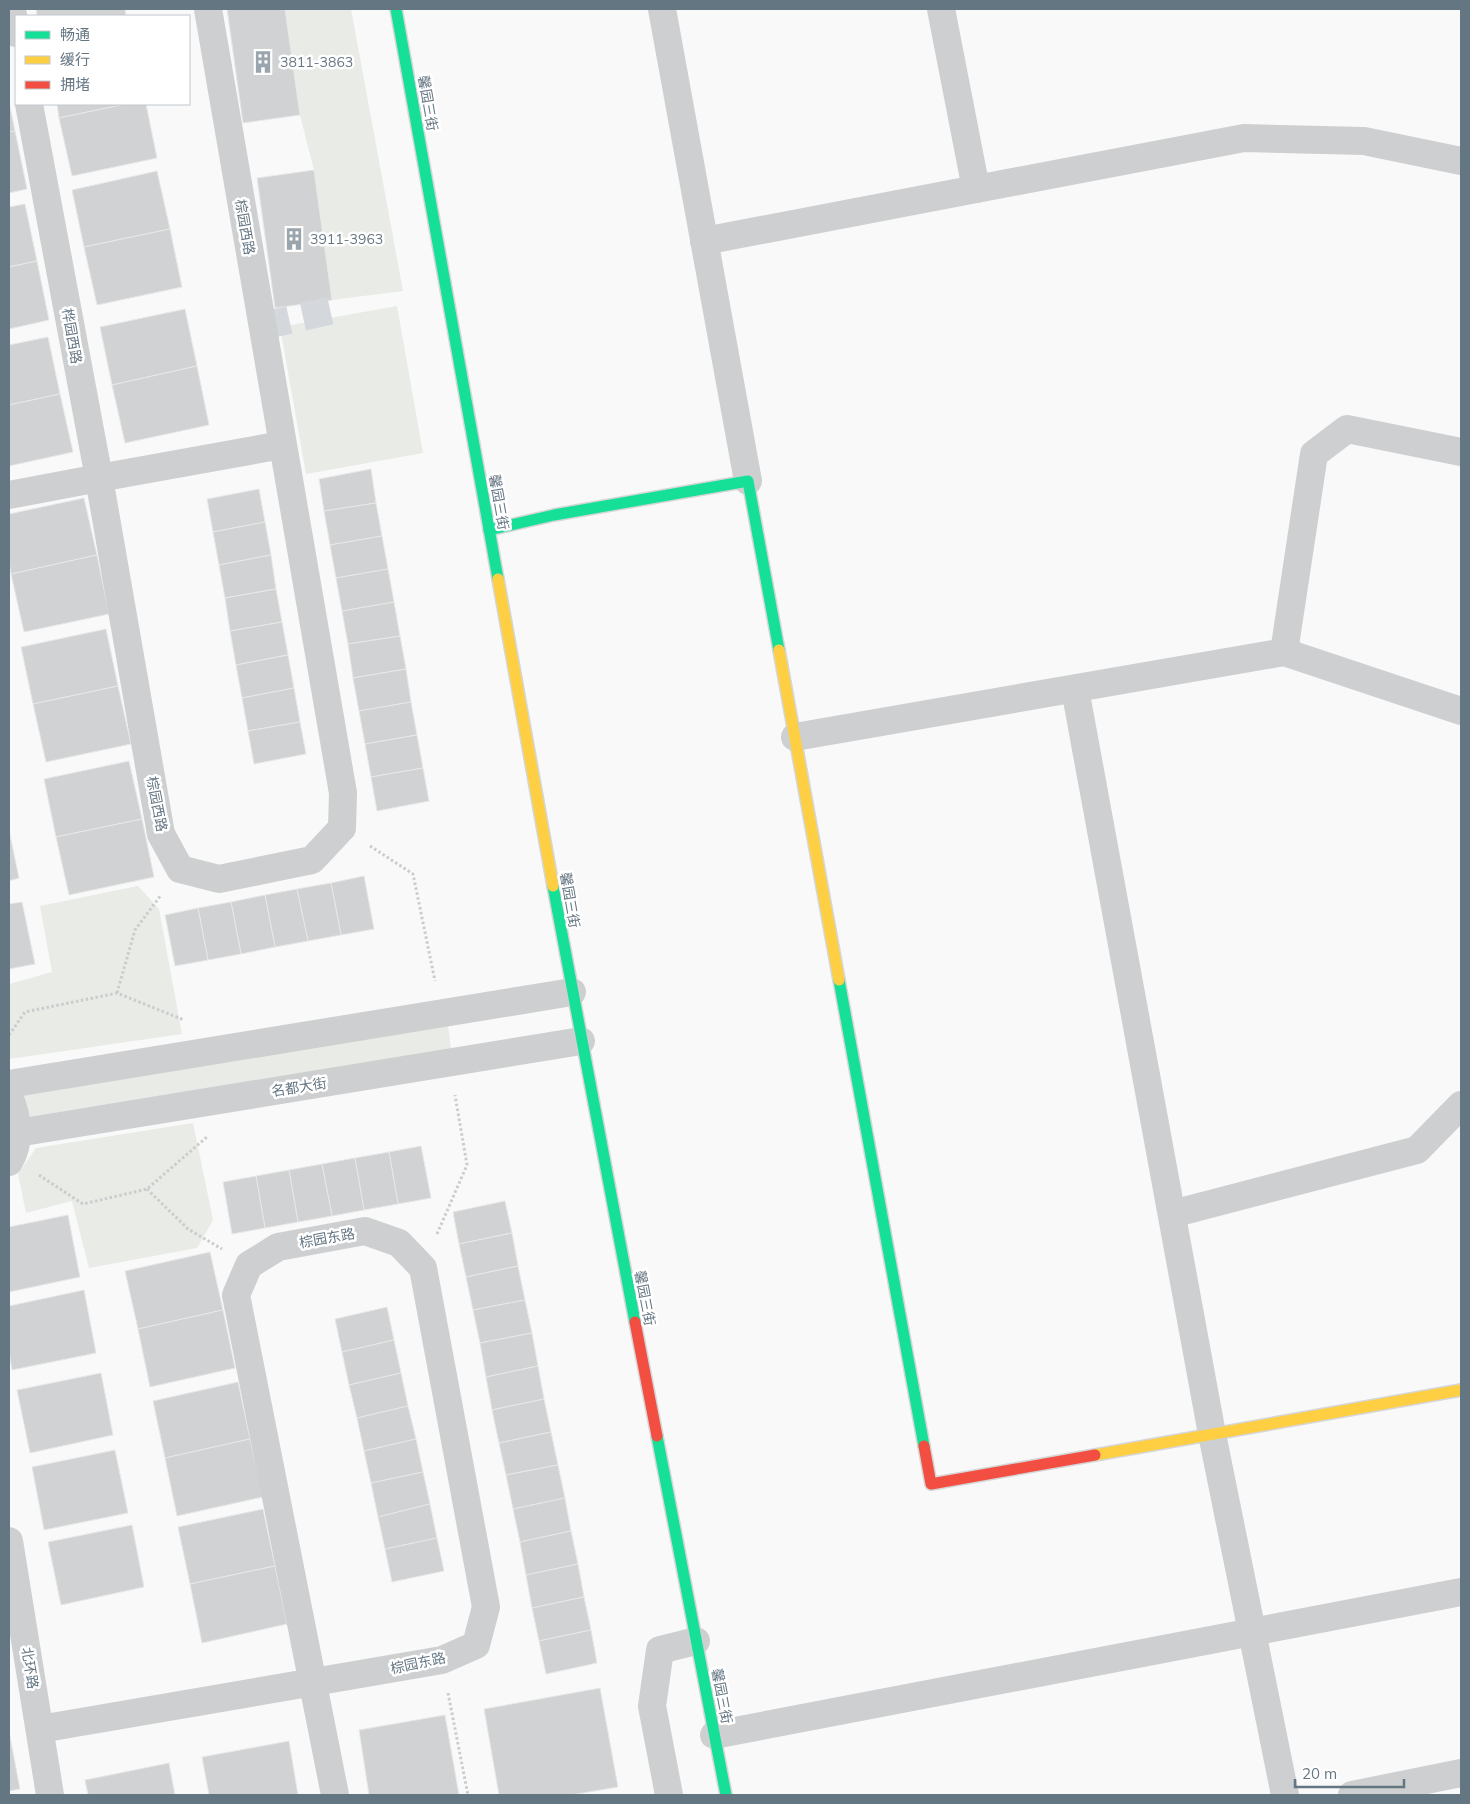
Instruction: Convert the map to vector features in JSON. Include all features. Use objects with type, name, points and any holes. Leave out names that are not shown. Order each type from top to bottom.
[{"type":"street","points":[[12,9],[15,26]]},
{"type":"street","name":"棕园西路","points":[[208,9],[343,793],[342,828]]},
{"type":"street","name":"馨园三街","points":[[396,9],[581,1041],[726,1795]]},
{"type":"street","points":[[662,9],[931,1484],[1461,1390]]},
{"type":"street","points":[[941,9],[976,189]]},
{"type":"street","name":"桦园西路","points":[[29,105],[98,478]]},
{"type":"street","points":[[704,240],[1244,138],[1364,142],[1461,161]]},
{"type":"street","points":[[1284,652],[1314,454],[1348,429],[1461,452]]},
{"type":"street","points":[[9,495],[282,445]]},
{"type":"street","name":"棕园西路","points":[[98,478],[161,834],[180,869]]},
{"type":"street","points":[[489,530],[554,515],[748,481]]},
{"type":"street","points":[[795,737],[1284,652],[1461,711]]},
{"type":"street","points":[[1075,688],[1212,1434],[1251,1632],[1286,1795]]},
{"type":"street","points":[[180,869],[219,879],[312,860],[342,828]]},
{"type":"street","points":[[9,1084],[572,992]]},
{"type":"street","name":"名都大街","points":[[12,1151],[449,1062],[581,1041]]},
{"type":"street","points":[[9,1097],[14,1108],[12,1151]]},
{"type":"street","points":[[1172,1214],[1417,1150],[1461,1105]]},
{"type":"street","name":"棕园东路","points":[[40,1729],[442,1660],[476,1645],[486,1607],[423,1268],[399,1243],[365,1231],[278,1247],[249,1265]]},
{"type":"street","points":[[249,1265],[236,1295],[335,1795]]},
{"type":"street","name":"北环路","points":[[9,1541],[50,1795]]},
{"type":"street","points":[[714,1735],[1461,1592]]},
{"type":"street","points":[[669,1795],[652,1706],[660,1650],[696,1641]]},
{"type":"street","points":[[1352,1795],[1461,1773]]},
{"type":"path","points":[[342,828],[413,874],[442,1013]]},
{"type":"path","points":[[117,993],[135,930],[180,869]]},
{"type":"path","points":[[425,982],[435,980]]},
{"type":"path","points":[[9,1034],[25,1012],[117,993],[184,1020]]},
{"type":"path","points":[[423,1268],[467,1165],[449,1062]]},
{"type":"path","points":[[12,1151],[83,1204],[146,1189],[211,1134]]},
{"type":"path","points":[[146,1189],[188,1229],[249,1265]]},
{"type":"path","points":[[442,1660],[468,1795]]},
{"type":"shaded area","points":[[285,9],[351,9],[403,291],[332,300],[314,170],[300,115]]},
{"type":"shaded area","points":[[397,306],[423,453],[306,474],[280,327]]},
{"type":"shaded area","points":[[138,886],[159,909],[182,1034],[9,1059],[9,984],[52,972],[40,906]]},
{"type":"shaded area","points":[[448,1025],[451,1049],[16,1119],[9,1095]]},
{"type":"shaded area","points":[[193,1123],[213,1220],[197,1248],[89,1268],[72,1201],[26,1213],[18,1174],[36,1148]]},
{"type":"building","points":[[36,9],[125,9],[126,15],[37,15]]},
{"type":"building","name":"3811-3863","points":[[227,9],[285,9],[300,115],[243,123]]},
{"type":"building","points":[[9,102],[15,131],[9,132]]},
{"type":"building","points":[[57,105],[121,105],[59,118]]},
{"type":"building","points":[[121,105],[146,105],[157,158],[72,176],[59,118]]},
{"type":"building","points":[[15,131],[27,189],[9,193],[9,132]]},
{"type":"building","name":"3911-3963","points":[[314,170],[332,300],[275,308],[257,178]]},
{"type":"building","points":[[157,171],[170,229],[84,247],[72,190]]},
{"type":"building","points":[[25,204],[37,261],[9,267],[9,207]]},
{"type":"building","points":[[170,229],[182,287],[97,305],[84,247]]},
{"type":"building","points":[[37,261],[49,320],[9,329],[9,267]]},
{"type":"building","points":[[185,309],[197,366],[112,385],[100,327]]},
{"type":"building","points":[[48,337],[60,394],[9,405],[9,345]]},
{"type":"building","points":[[197,366],[209,425],[125,443],[112,385]]},
{"type":"building","points":[[60,394],[73,452],[9,466],[9,405]]},
{"type":"building","points":[[371,469],[376,503],[324,511],[319,479]]},
{"type":"building","points":[[259,489],[265,522],[213,532],[207,499]]},
{"type":"building","points":[[84,498],[97,555],[11,574],[9,561],[9,514]]},
{"type":"building","points":[[376,503],[382,536],[330,545],[324,511]]},
{"type":"building","points":[[265,522],[271,555],[219,565],[213,532]]},
{"type":"building","points":[[382,536],[388,569],[336,578],[330,545]]},
{"type":"building","points":[[97,555],[109,614],[24,632],[11,574]]},
{"type":"building","points":[[271,555],[276,589],[225,598],[219,565]]},
{"type":"building","points":[[388,569],[394,602],[342,611],[336,578]]},
{"type":"building","points":[[276,589],[282,622],[230,631],[225,598]]},
{"type":"building","points":[[394,602],[400,636],[348,644],[342,611]]},
{"type":"building","points":[[282,622],[288,655],[236,665],[230,631]]},
{"type":"building","points":[[106,629],[118,686],[33,704],[21,647]]},
{"type":"building","points":[[400,636],[406,669],[353,678],[348,644]]},
{"type":"building","points":[[288,655],[294,688],[242,698],[236,665]]},
{"type":"building","points":[[406,669],[411,702],[359,711],[353,678]]},
{"type":"building","points":[[118,686],[131,744],[46,762],[33,704]]},
{"type":"building","points":[[294,688],[300,722],[248,731],[242,698]]},
{"type":"building","points":[[411,702],[417,735],[365,744],[359,711]]},
{"type":"building","points":[[300,722],[306,754],[254,764],[248,731]]},
{"type":"building","points":[[417,735],[423,768],[371,777],[365,744]]},
{"type":"building","points":[[129,761],[142,819],[56,837],[44,779]]},
{"type":"building","points":[[423,768],[429,801],[377,811],[371,777]]},
{"type":"building","points":[[142,819],[154,877],[69,895],[56,837]]},
{"type":"building","points":[[9,830],[19,878],[9,881]]},
{"type":"building","points":[[364,876],[374,929],[341,935],[331,883]]},
{"type":"building","points":[[331,883],[341,935],[308,941],[297,889]]},
{"type":"building","points":[[297,889],[308,941],[275,947],[265,895]]},
{"type":"building","points":[[265,895],[275,947],[241,954],[231,902]]},
{"type":"building","points":[[22,902],[35,964],[9,969],[9,904]]},
{"type":"building","points":[[231,902],[241,954],[208,960],[198,908]]},
{"type":"building","points":[[198,908],[208,960],[175,966],[165,915]]},
{"type":"building","points":[[421,1146],[431,1198],[398,1204],[389,1152]]},
{"type":"building","points":[[389,1152],[398,1204],[364,1210],[355,1158]]},
{"type":"building","points":[[355,1158],[364,1210],[332,1216],[322,1164]]},
{"type":"building","points":[[322,1164],[332,1216],[298,1222],[289,1170]]},
{"type":"building","points":[[289,1170],[298,1222],[265,1228],[256,1176]]},
{"type":"building","points":[[256,1176],[265,1228],[232,1234],[223,1182]]},
{"type":"building","points":[[505,1201],[512,1233],[459,1244],[453,1212]]},
{"type":"building","points":[[68,1215],[80,1277],[9,1292],[9,1227]]},
{"type":"building","points":[[512,1233],[518,1266],[466,1277],[459,1244]]},
{"type":"building","points":[[210,1252],[223,1310],[138,1329],[125,1271]]},
{"type":"building","points":[[518,1266],[525,1300],[473,1310],[466,1277]]},
{"type":"building","points":[[84,1290],[96,1353],[12,1370],[9,1352],[9,1306]]},
{"type":"building","points":[[525,1300],[532,1333],[480,1343],[473,1310]]},
{"type":"building","points":[[387,1307],[394,1340],[342,1352],[335,1319]]},
{"type":"building","points":[[223,1310],[235,1368],[150,1387],[138,1329]]},
{"type":"building","points":[[532,1333],[538,1366],[486,1377],[480,1343]]},
{"type":"building","points":[[394,1340],[401,1373],[349,1385],[342,1352]]},
{"type":"building","points":[[538,1366],[544,1399],[492,1410],[486,1377]]},
{"type":"building","points":[[101,1373],[113,1435],[30,1453],[17,1390]]},
{"type":"building","points":[[401,1373],[408,1406],[357,1418],[349,1385]]},
{"type":"building","points":[[238,1382],[250,1439],[165,1458],[153,1401]]},
{"type":"building","points":[[544,1399],[551,1432],[499,1443],[492,1410]]},
{"type":"building","points":[[408,1406],[416,1439],[364,1451],[357,1418]]},
{"type":"building","points":[[551,1432],[558,1465],[506,1475],[499,1443]]},
{"type":"building","points":[[250,1439],[263,1497],[177,1516],[165,1458]]},
{"type":"building","points":[[416,1439],[423,1472],[371,1483],[364,1451]]},
{"type":"building","points":[[115,1450],[128,1513],[44,1530],[32,1467]]},
{"type":"building","points":[[558,1465],[565,1498],[513,1509],[506,1475]]},
{"type":"building","points":[[423,1472],[430,1504],[378,1517],[371,1483]]},
{"type":"building","points":[[565,1498],[571,1531],[520,1542],[513,1509]]},
{"type":"building","points":[[430,1504],[437,1538],[385,1549],[378,1517]]},
{"type":"building","points":[[263,1509],[275,1566],[190,1584],[178,1527]]},
{"type":"building","points":[[132,1525],[144,1587],[61,1605],[48,1542]]},
{"type":"building","points":[[571,1531],[578,1564],[526,1575],[520,1542]]},
{"type":"building","points":[[437,1538],[444,1571],[392,1582],[385,1549]]},
{"type":"building","points":[[578,1564],[584,1597],[532,1608],[526,1575]]},
{"type":"building","points":[[275,1566],[287,1624],[202,1643],[190,1584]]},
{"type":"building","points":[[584,1597],[591,1630],[539,1641],[532,1608]]},
{"type":"building","points":[[591,1630],[597,1663],[546,1674],[539,1641]]},
{"type":"building","points":[[600,1688],[618,1787],[571,1795],[499,1795],[484,1709]]},
{"type":"building","points":[[445,1715],[459,1795],[369,1795],[359,1730]]},
{"type":"building","points":[[9,1731],[20,1789],[9,1791]]},
{"type":"building","points":[[289,1741],[298,1795],[209,1795],[202,1757]]},
{"type":"building","points":[[169,1763],[175,1795],[88,1795],[85,1780]]},
{"type":"tunnel","points":[[262,326],[342,308]]},
{"type":"traffic: fast","points":[[396,9],[498,579]]},
{"type":"traffic: fast","points":[[489,530],[554,515],[748,481],[779,650]]},
{"type":"traffic: fast","points":[[553,886],[635,1322]]},
{"type":"traffic: fast","points":[[839,980],[924,1446]]},
{"type":"traffic: fast","points":[[657,1436],[726,1795]]},
{"type":"traffic: slow","points":[[498,579],[553,886]]},
{"type":"traffic: slow","points":[[779,650],[839,980]]},
{"type":"traffic: slow","points":[[1095,1455],[1461,1390]]},
{"type":"traffic: jam","points":[[635,1322],[657,1436]]},
{"type":"traffic: jam","points":[[924,1446],[931,1484],[1095,1455]]},
{"type":"place","name":"3811-3863","points":[[263,62]]},
{"type":"place","name":"3911-3963","points":[[294,239]]}]
